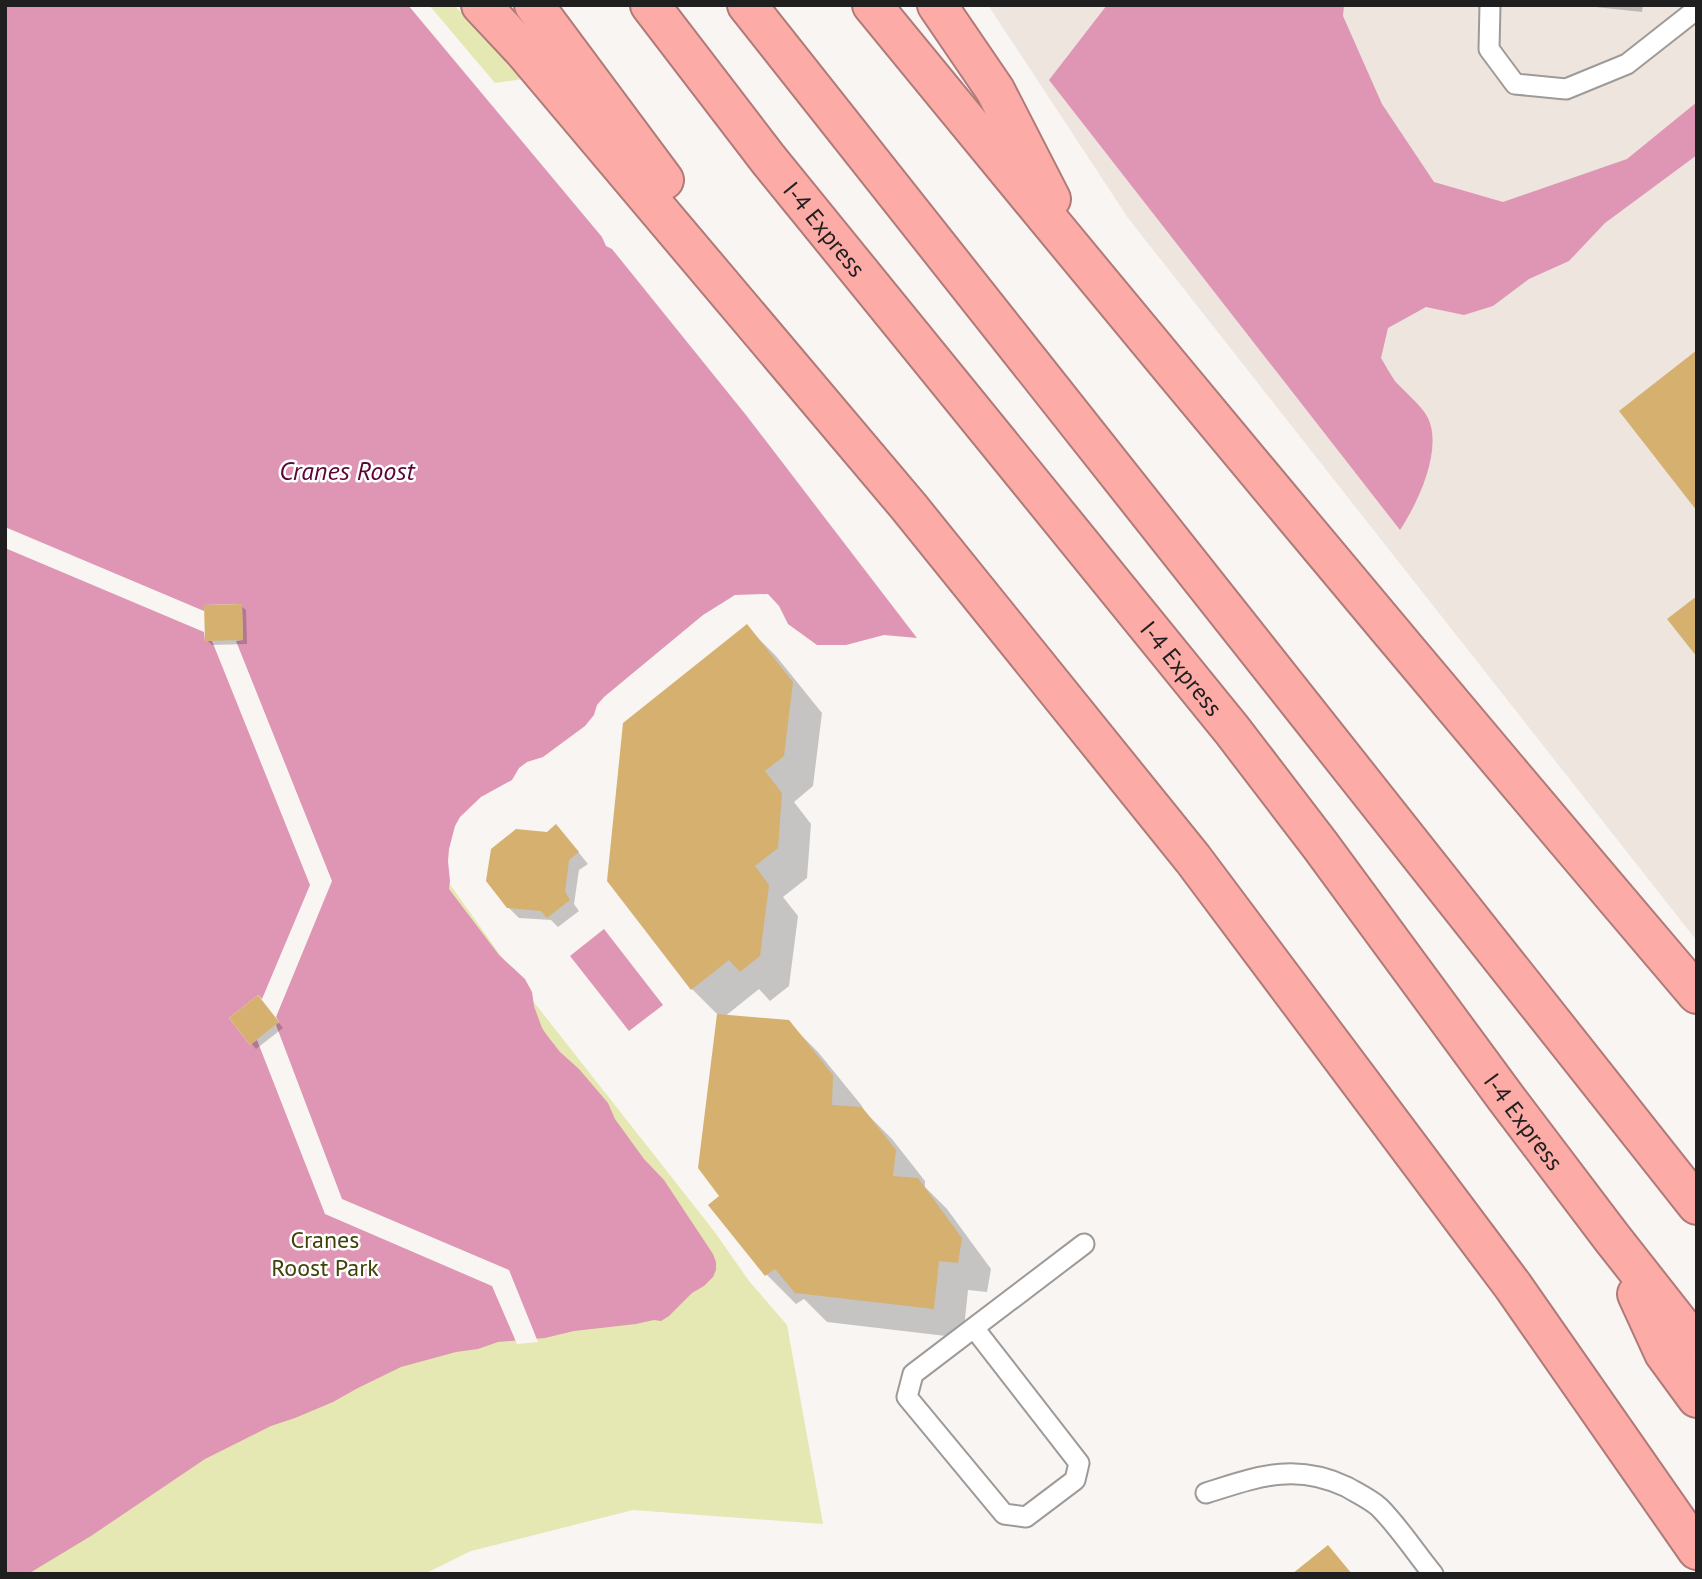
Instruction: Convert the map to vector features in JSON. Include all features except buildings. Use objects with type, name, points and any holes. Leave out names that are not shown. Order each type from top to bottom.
[{"type":"highway","points":[[481,5],[524,51],[909,507],[1201,870],[1513,1286],[1697,1550]]},
{"type":"highway","points":[[534,5],[909,507]]},
{"type":"highway","name":"I-4 Express","points":[[650,5],[768,159],[1233,730],[1612,1238],[1697,1346]]},
{"type":"highway","points":[[747,5],[1697,1206]]},
{"type":"highway","points":[[872,5],[1086,267],[1697,994]]},
{"type":"highway","points":[[936,5],[995,90],[1086,267]]},
{"type":"highway","points":[[1612,1238],[1664,1353],[1697,1398]]},
{"type":"lane","points":[[1490,5],[1489,49],[1515,84],[1566,89],[1627,64],[1697,9]]},
{"type":"lane","points":[[974,1328],[1079,1463],[1075,1480],[1026,1517],[1004,1514],[907,1397],[913,1374],[1084,1244]]},
{"type":"lane","points":[[1206,1493],[1260,1476],[1295,1473],[1340,1484],[1377,1505],[1433,1574]]},
{"type":"shaded area","points":[[988,5],[1697,5],[1697,941],[1128,218]]},
{"type":"green space","points":[[429,5],[454,5],[523,79],[495,83]]},
{"type":"green space","name":"Cranes Roost Park","points":[[5,412],[449,883],[533,1001],[714,1231],[749,1281],[787,1325],[823,1524],[633,1510],[471,1551],[424,1574],[5,1574]]},
{"type":"water","name":"Cranes Roost","points":[[5,5],[408,5],[602,237],[606,246],[612,249],[746,415],[917,638],[884,635],[846,645],[817,645],[788,624],[779,606],[768,594],[735,595],[703,615],[604,697],[585,726],[543,757],[527,762],[519,768],[512,780],[481,797],[460,817],[455,826],[449,849],[449,889],[499,955],[525,979],[546,1034],[608,1103],[615,1119],[644,1159],[664,1180],[713,1254],[716,1270],[713,1277],[661,1321],[498,1342],[401,1367],[333,1402],[271,1426],[205,1459],[91,1536],[28,1574],[5,1574]]},
{"type":"water","points":[[1107,5],[1344,5],[1343,16],[1382,104],[1434,182],[1503,202],[1627,159],[1697,102],[1697,155],[1605,223],[1569,261],[1529,279],[1493,306],[1464,315],[1426,307],[1388,328],[1381,358],[1395,381],[1426,414],[1432,431],[1426,476],[1400,530],[1049,80]]},
{"type":"water","points":[[604,929],[663,1005],[629,1031],[570,956]]},
{"type":"pier","points":[[5,527],[204,611],[204,605],[242,604],[243,640],[236,641],[332,881],[276,1017],[279,1022],[276,1025],[342,1199],[509,1270],[538,1342],[517,1344],[492,1286],[325,1214],[257,1040],[250,1045],[229,1018],[258,995],[262,999],[310,885],[212,641],[205,641],[204,632],[5,548]]}]
